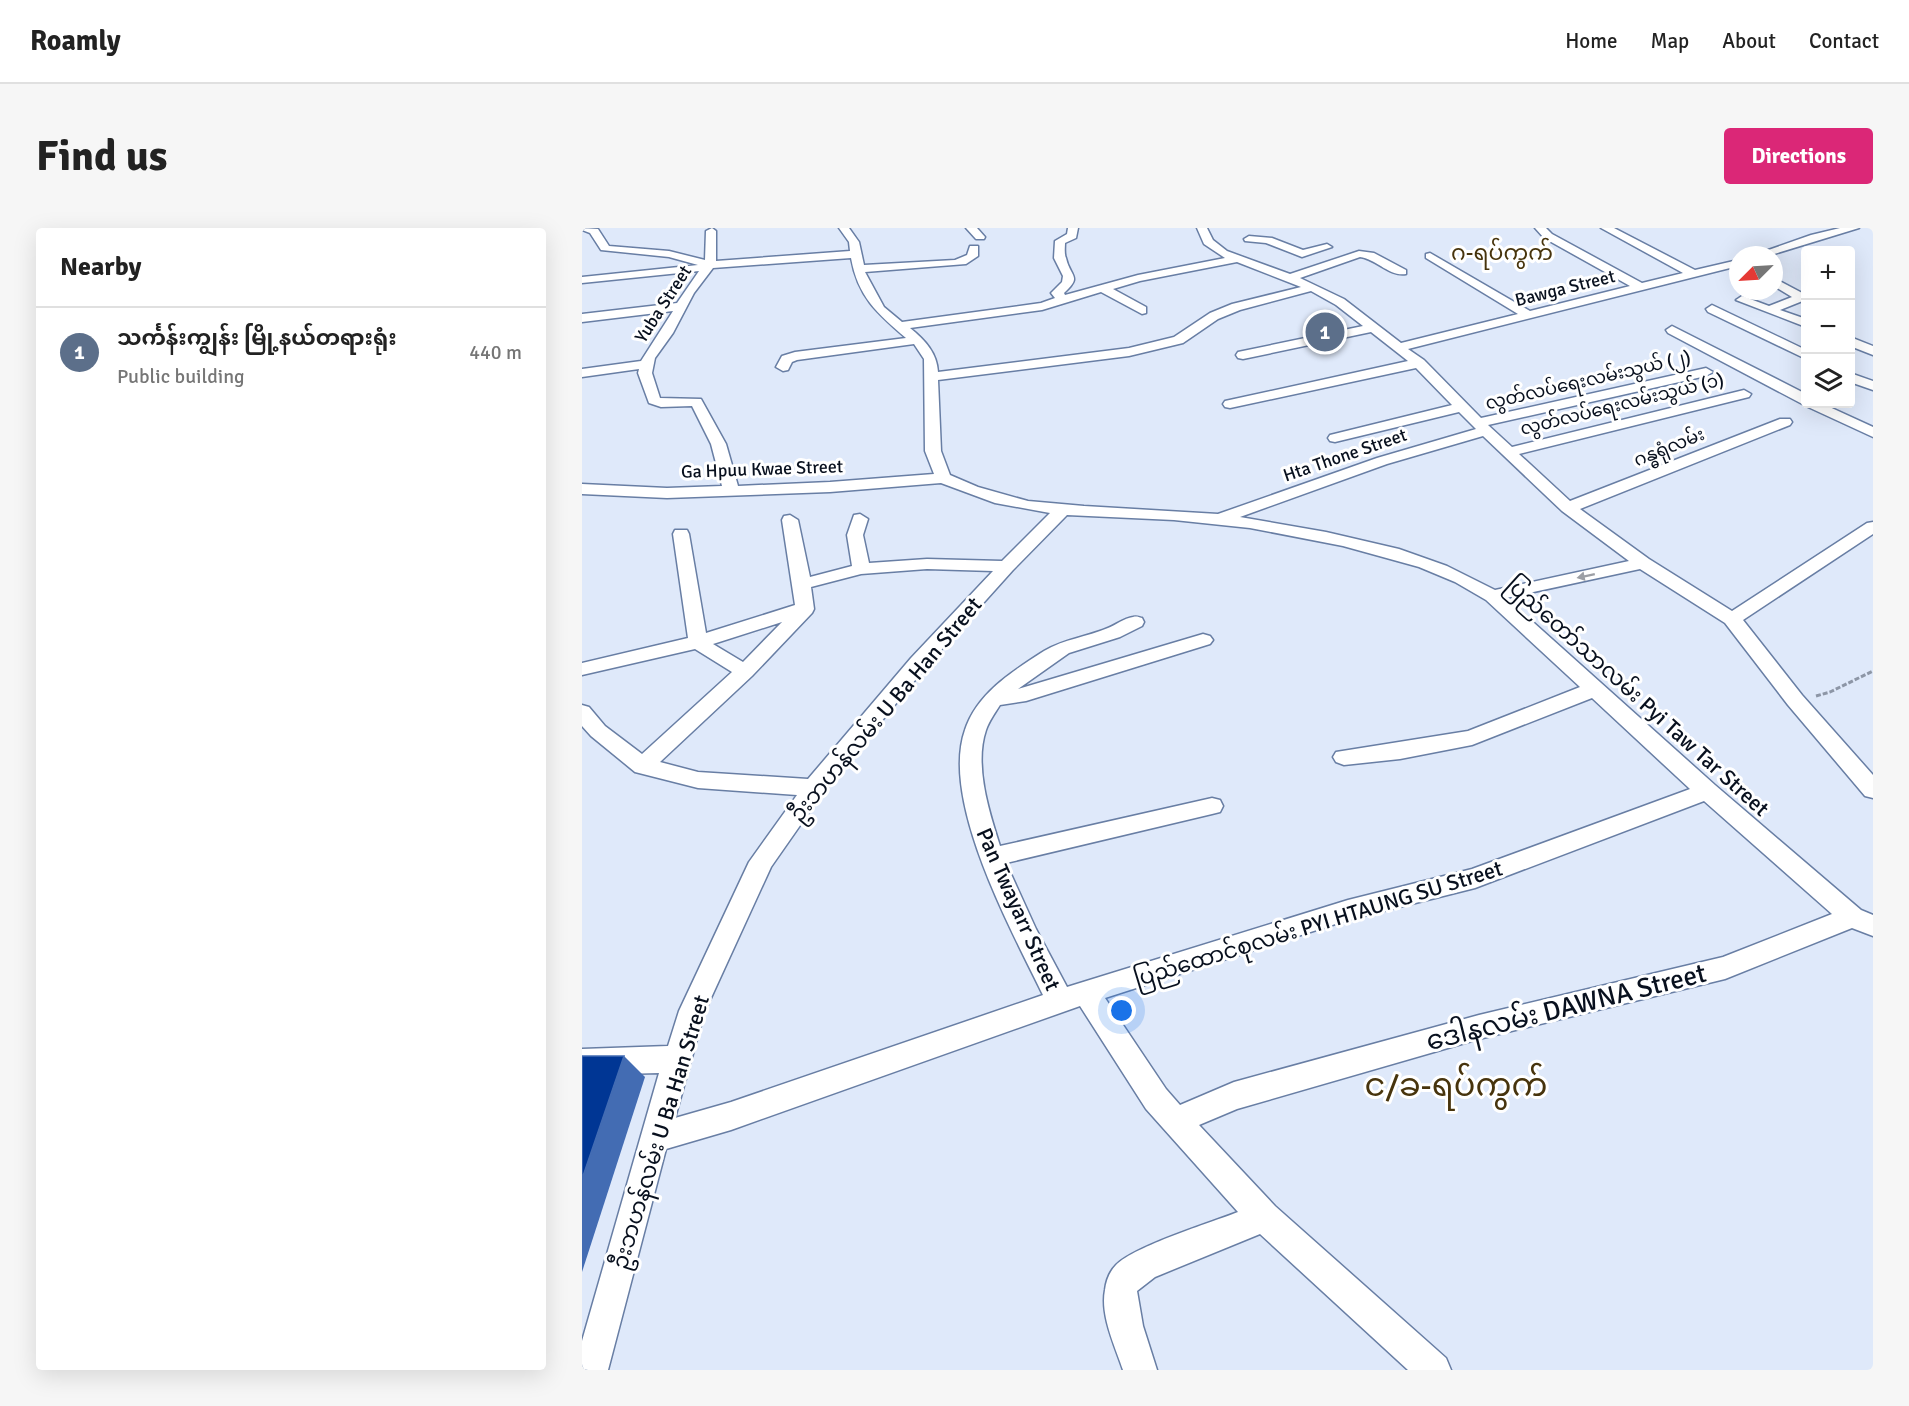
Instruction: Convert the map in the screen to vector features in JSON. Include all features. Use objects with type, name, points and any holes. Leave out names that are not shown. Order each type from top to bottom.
[{"type":"street","points":[[585,228],[594,231],[605,248],[620,252],[689,257],[710,265]]},
{"type":"street","points":[[844,228],[854,242],[859,269],[879,309],[917,340],[931,359],[933,451],[943,478]]},
{"type":"street","points":[[971,228],[980,237]]},
{"type":"street","points":[[1062,298],[1057,292],[1068,283],[1069,276],[1060,258],[1060,241],[1072,236],[1073,228]]},
{"type":"street","points":[[1202,228],[1208,242],[1215,248],[1268,240],[1297,253],[1327,247]]},
{"type":"street","points":[[1540,228],[1548,236],[1640,287]]},
{"type":"street","points":[[1606,228],[1693,274]]},
{"type":"street","points":[[1783,247],[1854,228]]},
{"type":"street","name":"Yuba Street","points":[[711,231],[710,265],[681,306],[667,333],[648,358],[645,374],[654,400],[661,403],[695,401],[712,426],[724,454],[731,490]]},
{"type":"street","points":[[643,253],[648,241],[646,240]]},
{"type":"street","points":[[1241,243],[1290,278],[1313,287],[1340,302],[1375,327],[1419,363],[1482,427],[1568,508],[1643,563],[1732,619],[1795,700],[1866,771],[1873,790]]},
{"type":"street","points":[[900,326],[1042,306],[1062,298],[1138,278],[1241,243]]},
{"type":"street","points":[[859,269],[966,261],[972,256],[974,248]]},
{"type":"street","points":[[582,280],[683,271],[710,265],[856,254]]},
{"type":"street","points":[[1290,278],[1364,254],[1402,272]]},
{"type":"street","points":[[1430,256],[1528,315]]},
{"type":"street","name":"Bawga Street","points":[[1400,347],[1693,274],[1729,267]]},
{"type":"street","points":[[1769,310],[1801,297],[1783,286]]},
{"type":"street","points":[[930,377],[1129,352],[1178,340],[1214,316],[1236,307],[1313,287]]},
{"type":"street","points":[[1102,288],[1142,310]]},
{"type":"street","points":[[993,298],[1004,312]]},
{"type":"street","points":[[1742,300],[1801,321]]},
{"type":"street","points":[[943,304],[950,319]]},
{"type":"street","points":[[582,318],[681,306]]},
{"type":"street","points":[[1712,309],[1804,354]]},
{"type":"street","points":[[1243,355],[1375,327]]},
{"type":"street","points":[[1672,330],[1801,397]]},
{"type":"street","points":[[783,367],[787,359],[795,356],[917,340]]},
{"type":"street","points":[[1855,343],[1873,351]]},
{"type":"street","points":[[1230,404],[1419,363]]},
{"type":"street","points":[[582,373],[648,364]]},
{"type":"street","name":"လွတ်လပ်ရေးလမ်းသွယ် (၂)","points":[[1482,427],[1706,372]]},
{"type":"street","points":[[1855,379],[1873,386]]},
{"type":"street","name":"လွတ်လပ်ရေးလမ်းသွယ် (၁)","points":[[1509,452],[1744,394]]},
{"type":"street","points":[[1335,438],[1462,406]]},
{"type":"street","points":[[1821,408],[1873,433]]},
{"type":"street","name":"ဂန္ဓရုံလမ်း","points":[[1568,508],[1785,422]]},
{"type":"street","name":"Hta Thone Street","points":[[1217,519],[1482,427]]},
{"type":"street","name":"Ga Hpuu Kwae Street","points":[[582,489],[667,493],[830,487],[943,478]]},
{"type":"street","name":"ပြည်တော်သာလမ်း Pyi Taw Tar Street","points":[[943,478],[974,493],[1024,506],[1062,511],[1176,515],[1267,525],[1389,550],[1457,576],[1492,596],[1707,791],[1862,921]]},
{"type":"street","name":"ဦးဘဟန်လမ်း U Ba Han Street","points":[[591,1370],[654,1138],[692,1011],[761,862],[814,788],[918,663],[1007,566],[1062,511]]},
{"type":"street","points":[[860,519],[855,535],[861,569]]},
{"type":"street","points":[[790,520],[805,609]]},
{"type":"street","points":[[1732,619],[1873,527]]},
{"type":"street","points":[[681,534],[698,642],[722,659],[745,671]]},
{"type":"street","points":[[1492,596],[1643,563]]},
{"type":"street","points":[[802,584],[861,569],[927,564],[1007,566]]},
{"type":"street","points":[[582,669],[698,642],[805,609]]},
{"type":"street","points":[[643,766],[745,671],[805,609]]},
{"type":"street","name":"Pan Twayarr Street","points":[[1135,622],[1112,634],[1060,650],[993,700],[976,723],[971,754],[975,806],[991,857],[1073,997],[1156,1099],[1264,1217],[1434,1370]]},
{"type":"street","points":[[993,700],[1019,696],[1203,640]]},
{"type":"street","points":[[1344,756],[1400,751],[1472,738],[1594,689]]},
{"type":"street","points":[[582,712],[598,731],[643,766],[698,780],[814,788]]},
{"type":"street","name":"ပြည်ထောင်စုလမ်း PYI HTAUNG SU Street","points":[[654,1138],[731,1116],[1073,997],[1348,910],[1475,878],[1707,791]]},
{"type":"street","points":[[991,857],[1212,806]]},
{"type":"street","name":"ဒေါနလမ်း DAWNA Street","points":[[1175,1121],[1234,1096],[1479,1027],[1725,968],[1862,921]]},
{"type":"street","points":[[582,1062],[678,1059]]},
{"type":"street","points":[[1140,1370],[1121,1303],[1121,1285],[1128,1276],[1144,1266],[1264,1217]]},
{"type":"path","points":[[1795,700],[1830,692],[1873,671]]},
{"type":"building","points":[[582,1056],[624,1056],[582,1179]]},
{"type":"place","name":"သင်္ကန်းကျွန်း မြို့နယ်တရားရုံး","points":[[1325,332]]},
{"type":"district","name":"ဂ-ရပ်ကွက်","points":[[1502,252]]},
{"type":"district","name":"င/ခ-ရပ်ကွက်","points":[[1456,1085]]}]
